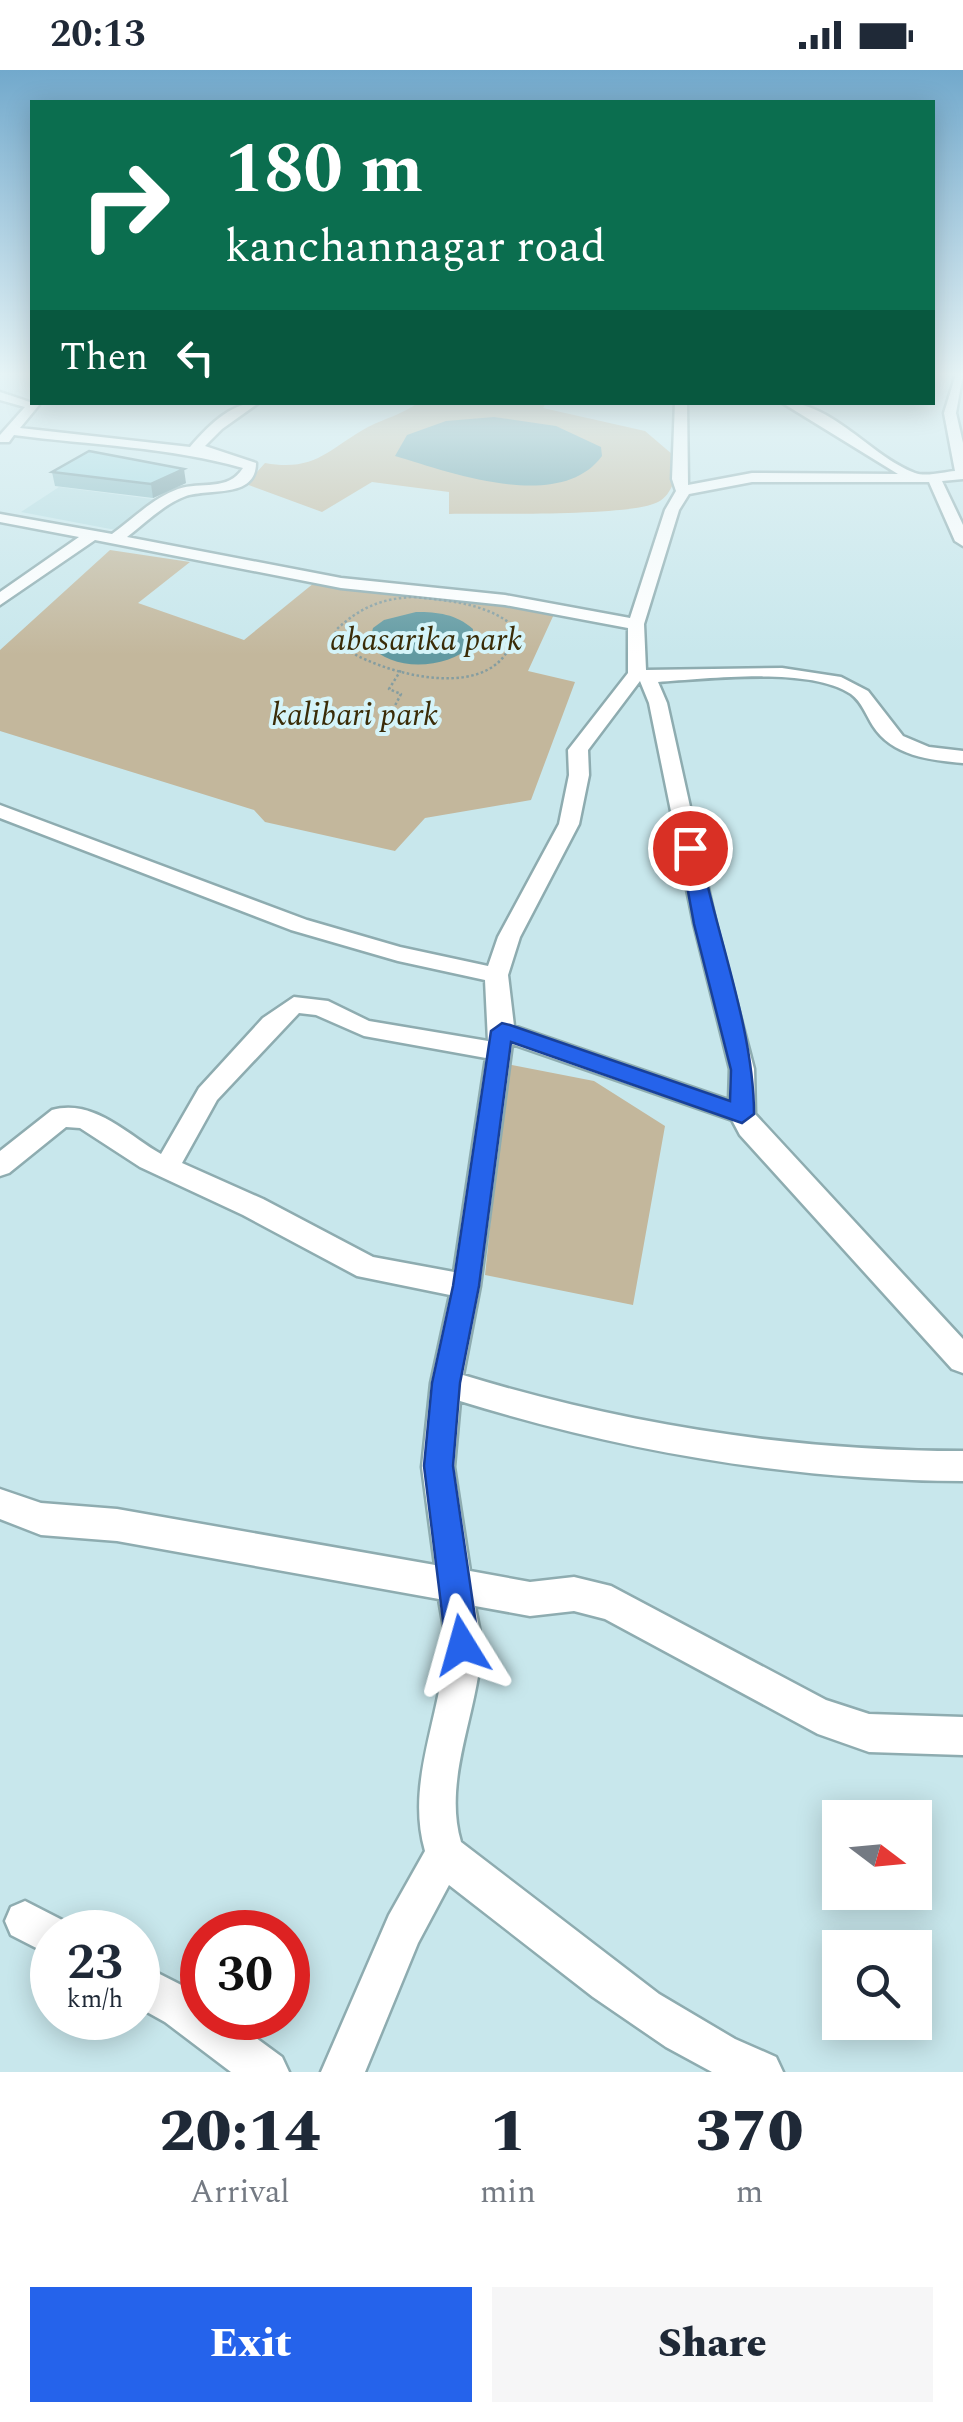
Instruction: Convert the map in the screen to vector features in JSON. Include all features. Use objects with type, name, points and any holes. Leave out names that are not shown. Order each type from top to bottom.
[{"type":"street","points":[[115,539],[181,493],[216,491],[242,481],[251,470],[249,467]]},
{"type":"street","points":[[679,467],[683,491]]},
{"type":"street","points":[[905,467],[925,479],[963,540]]},
{"type":"street","points":[[963,475],[925,479],[754,478],[709,483],[683,491],[672,510],[636,624],[642,675],[658,703],[704,924],[742,1070],[742,1114],[749,1128],[963,1360]]},
{"type":"street","points":[[0,518],[341,583],[505,600],[636,624]]},
{"type":"street","points":[[0,600],[92,535]]},
{"type":"street","points":[[760,2072],[707,2051],[624,1997],[445,1854],[438,1827],[440,1774],[462,1645],[438,1466],[446,1383],[466,1286],[499,1041],[496,975],[509,937],[570,824],[579,776],[578,750],[642,675],[718,673],[832,681],[857,690],[892,738],[924,752],[963,757]]},
{"type":"street","points":[[0,811],[299,926],[398,954],[496,975]]},
{"type":"street","points":[[166,1168],[208,1094],[294,1005],[320,1008],[364,1028],[499,1041],[742,1114]]},
{"type":"street","points":[[0,1166],[61,1117],[86,1119],[166,1168],[253,1207],[367,1268],[466,1286]]},
{"type":"street","points":[[446,1383],[577,1422],[672,1441],[828,1463],[963,1466]]},
{"type":"street","points":[[0,1504],[42,1518],[117,1525],[454,1587],[530,1599],[574,1594],[612,1603],[818,1716],[869,1733],[963,1736]]},
{"type":"street","points":[[342,2072],[403,1929],[445,1854]]},
{"type":"street","points":[[160,1996],[267,2072]]},
{"type":"path","points":[[400,597],[486,608],[515,628],[510,647],[480,674],[453,680],[401,671],[350,654],[335,642],[336,630],[370,604],[400,597]]},
{"type":"path","points":[[390,728],[388,719],[401,694],[389,689],[401,671]]},
{"type":"shaded area","points":[[433,467],[589,467],[560,482],[533,486]]},
{"type":"shaded area","points":[[59,487],[160,500],[121,531],[21,512]]},
{"type":"shaded area","points":[[416,612],[446,615],[467,624],[473,629],[472,646],[448,659],[419,664],[391,660],[369,644],[373,628],[384,620]]},
{"type":"green space","points":[[261,467],[685,467],[658,502],[590,512],[449,514],[449,492],[372,482],[322,512],[246,484]]},
{"type":"green space","name":"kalibari park","points":[[110,550],[190,562],[138,603],[244,640],[314,583],[555,612],[528,671],[575,682],[531,800],[425,818],[395,851],[265,822],[254,810],[0,731],[0,650]]},
{"type":"green space","points":[[507,1064],[594,1081],[665,1126],[633,1305],[485,1275]]},
{"type":"building","points":[[60,467],[184,469],[151,484],[52,472]]},
{"type":"route","points":[[462,1645],[438,1466],[446,1383],[466,1286],[502,1031],[742,1114],[742,1070],[704,924],[690,848]]},
{"type":"park label","name":"abasarika park","points":[[426,639]]}]
